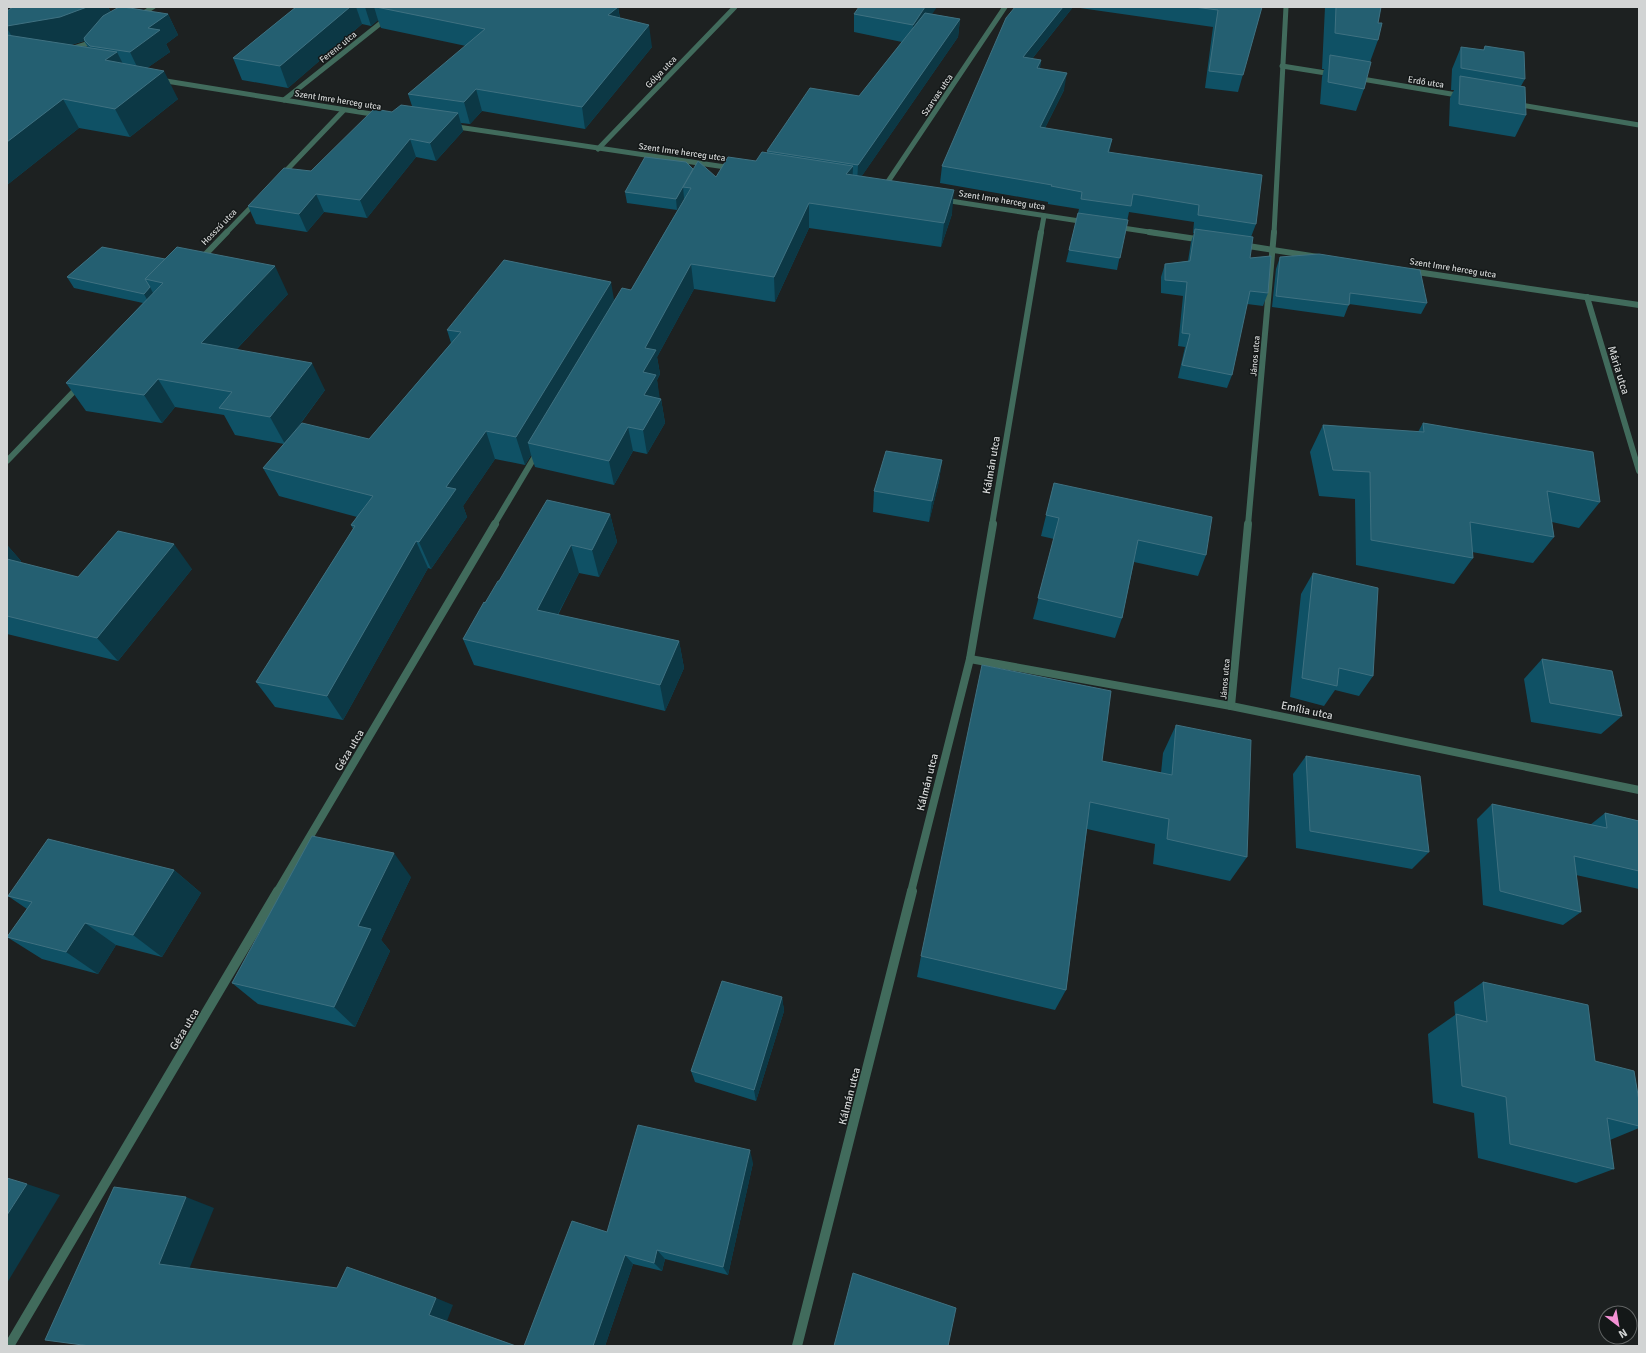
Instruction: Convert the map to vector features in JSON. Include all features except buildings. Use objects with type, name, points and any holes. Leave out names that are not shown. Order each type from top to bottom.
[{"type":"street","points":[[135,19],[153,7]]},
{"type":"street","name":"Ferenc utca","points":[[284,100],[402,7]]},
{"type":"street","name":"Gólya utca","points":[[598,149],[735,7]]},
{"type":"street","name":"Szarvas utca","points":[[889,192],[879,191],[1005,7]]},
{"type":"street","name":"János utca","points":[[1231,706],[1273,250],[1286,7]]},
{"type":"street","points":[[66,50],[92,43],[104,37]]},
{"type":"street","points":[[1282,66],[1336,75]]},
{"type":"street","name":"Erdő utca","points":[[1352,78],[1469,97]]},
{"type":"street","name":"Szent Imre herceg utca","points":[[154,80],[383,116]]},
{"type":"street","points":[[1508,103],[1639,125]]},
{"type":"street","points":[[278,179],[344,110]]},
{"type":"street","name":"Szent Imre herceg utca","points":[[446,126],[598,149],[706,168],[738,169]]},
{"type":"street","name":"Hosszú utca","points":[[195,265],[261,196]]},
{"type":"street","name":"Szent Imre herceg utca","points":[[935,199],[1092,223]]},
{"type":"street","name":"Kálmán utca","points":[[797,1346],[970,659],[1044,216]]},
{"type":"street","points":[[1107,225],[1210,241]]},
{"type":"street","points":[[1234,244],[1328,258]]},
{"type":"street","name":"Szent Imre herceg utca","points":[[1407,270],[1639,305]]},
{"type":"street","name":"Mária utca","points":[[1587,297],[1639,471]]},
{"type":"street","points":[[7,461],[84,380]]},
{"type":"street","name":"Géza utca","points":[[9,1346],[541,446]]},
{"type":"street","name":"Emília utca","points":[[970,659],[1231,706],[1639,790]]}]
